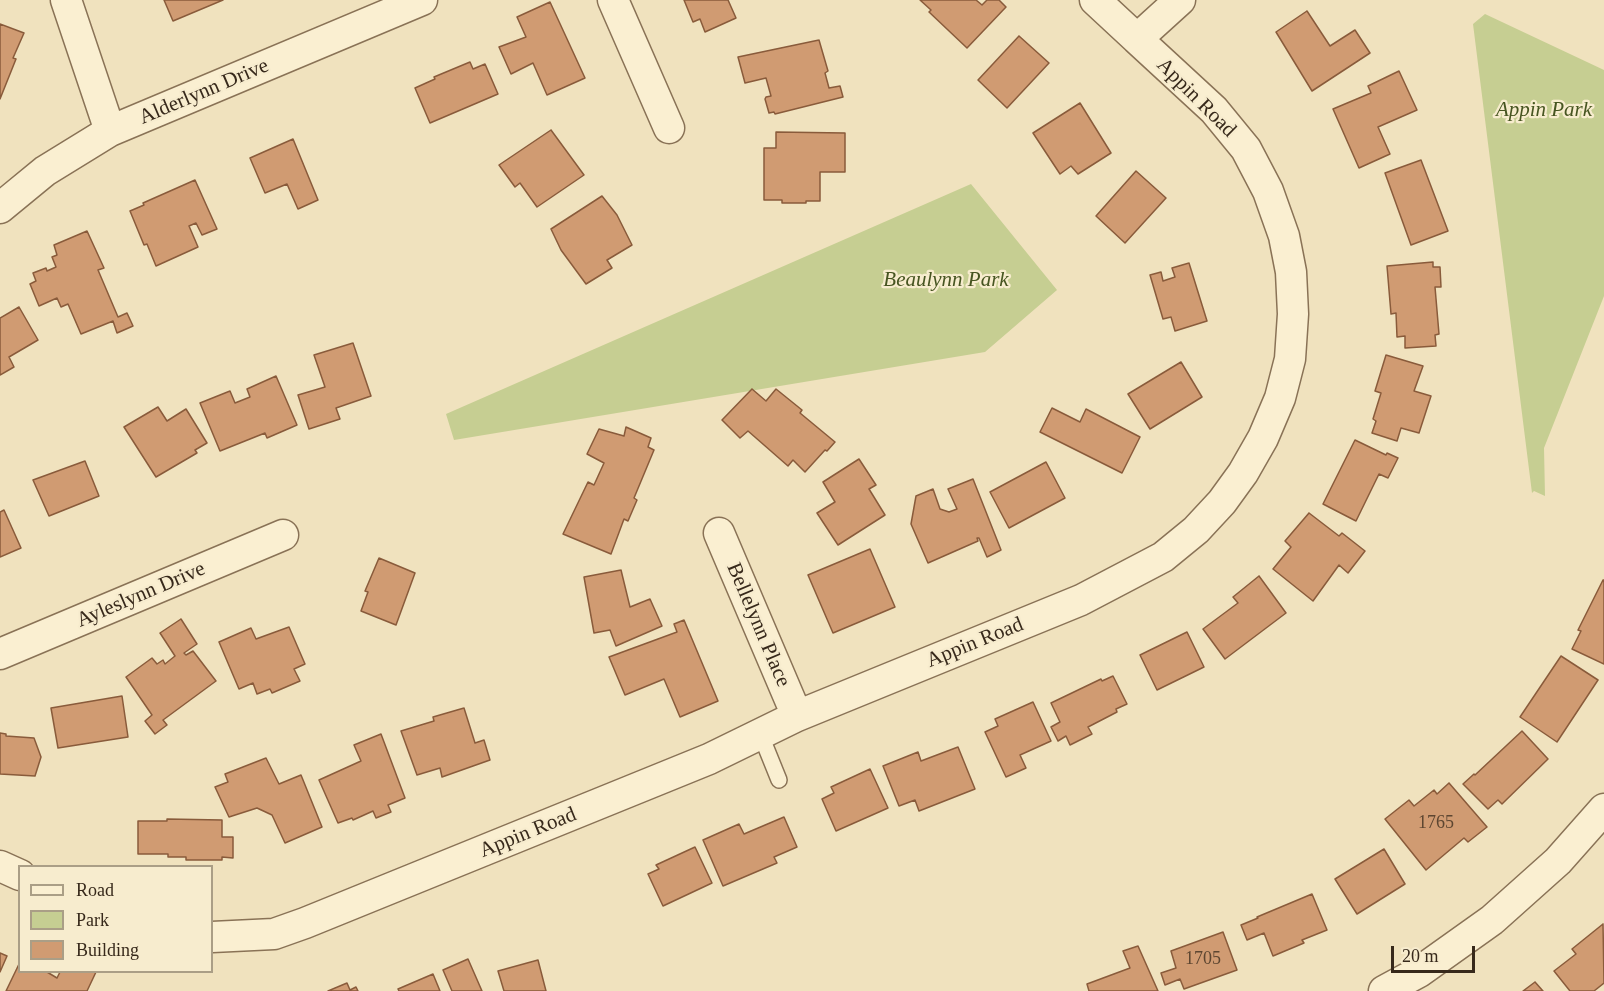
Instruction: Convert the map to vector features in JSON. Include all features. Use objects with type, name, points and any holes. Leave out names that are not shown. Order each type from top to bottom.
[{"type":"street","points":[[66,0],[110,131]]},
{"type":"street","name":"Alderlynn Drive","points":[[0,208],[45,171],[110,131],[422,0]]},
{"type":"street","points":[[613,0],[669,128]]},
{"type":"street","points":[[1095,0],[1137,39],[1180,0]]},
{"type":"street","name":"Appin Road","points":[[213,937],[274,934],[305,923],[709,759],[797,716],[1081,600],[1163,557],[1196,530],[1222,502],[1243,473],[1263,438],[1280,398],[1290,359],[1293,314],[1291,272],[1284,236],[1268,191],[1246,149],[1214,110],[1137,39]]},
{"type":"street","name":"Bellelynn Place","points":[[719,533],[797,716]]},
{"type":"street","name":"Ayleslynn Drive","points":[[0,654],[283,535]]},
{"type":"street","points":[[1384,991],[1419,972],[1492,920],[1558,861],[1604,809]]},
{"type":"street","points":[[0,866],[18,874]]},
{"type":"lane","points":[[760,733],[779,780]]},
{"type":"green space","name":"Appin Park","points":[[1485,14],[1604,70],[1604,296],[1544,448],[1545,496],[1534,491],[1532,493],[1473,24]]},
{"type":"green space","name":"Beaulynn Park","points":[[971,184],[1057,290],[985,352],[454,440],[446,414]]},
{"type":"building","points":[[164,0],[223,0],[173,21]]},
{"type":"building","points":[[684,0],[728,0],[736,18],[705,32],[700,19],[693,22]]},
{"type":"building","points":[[920,0],[976,0],[982,5],[987,0],[999,0],[1006,7],[967,48],[929,12],[931,10]]},
{"type":"building","points":[[550,2],[585,78],[547,95],[533,63],[511,74],[499,47],[526,37],[517,17]]},
{"type":"building","points":[[1307,11],[1330,46],[1355,30],[1370,53],[1312,91],[1276,32]]},
{"type":"building","points":[[0,24],[24,33],[0,99]]},
{"type":"building","points":[[1019,36],[1049,63],[1007,108],[978,80]]},
{"type":"building","points":[[819,40],[828,71],[825,73],[829,88],[840,86],[843,97],[775,114],[774,112],[769,113],[765,99],[771,96],[766,78],[745,83],[738,57]]},
{"type":"building","points":[[470,62],[473,69],[485,64],[498,94],[430,123],[415,88],[435,79],[434,77]]},
{"type":"building","points":[[1399,71],[1417,110],[1378,127],[1390,154],[1359,168],[1333,109],[1371,93],[1368,86]]},
{"type":"building","points":[[1080,103],[1111,153],[1078,174],[1071,166],[1060,174],[1033,133]]},
{"type":"building","points":[[551,130],[584,175],[537,207],[520,183],[515,187],[499,165]]},
{"type":"building","points":[[776,132],[845,133],[845,172],[820,172],[820,201],[782,203],[782,200],[764,200],[764,148],[776,148]]},
{"type":"building","points":[[293,139],[318,200],[298,209],[287,184],[265,193],[250,158]]},
{"type":"building","points":[[1421,160],[1448,231],[1411,245],[1385,173]]},
{"type":"building","points":[[1136,171],[1166,198],[1125,243],[1096,216]]},
{"type":"building","points":[[195,180],[217,229],[202,235],[196,223],[189,226],[198,247],[156,266],[147,244],[144,245],[130,211]]},
{"type":"building","points":[[602,196],[617,215],[632,245],[607,260],[612,268],[586,284],[561,250],[551,229]]},
{"type":"building","points":[[87,231],[104,268],[98,270],[118,317],[127,313],[133,326],[117,333],[113,321],[81,334],[68,304],[61,307],[57,298],[39,306],[30,284],[36,281],[33,273],[56,267],[52,257],[57,255],[54,245]]},
{"type":"building","points":[[1433,262],[1433,267],[1440,267],[1441,287],[1435,287],[1439,334],[1435,335],[1436,346],[1405,348],[1405,336],[1397,337],[1396,313],[1391,314],[1387,266]]},
{"type":"building","points":[[1189,263],[1207,321],[1175,331],[1171,317],[1163,319],[1150,275],[1161,272],[1163,281],[1175,277],[1172,268]]},
{"type":"building","points":[[19,307],[38,340],[9,357],[14,367],[0,375],[0,318]]},
{"type":"building","points":[[353,343],[371,396],[336,408],[340,419],[309,429],[298,395],[325,387],[314,355]]},
{"type":"building","points":[[1386,355],[1423,366],[1414,391],[1431,396],[1419,433],[1401,428],[1397,441],[1372,433],[1376,421],[1373,419],[1381,393],[1375,391]]},
{"type":"building","points":[[1181,362],[1202,397],[1150,429],[1128,394]]},
{"type":"building","points":[[276,376],[297,425],[267,438],[265,433],[220,451],[200,403],[230,391],[235,403],[250,397],[247,389]]},
{"type":"building","points":[[752,389],[766,401],[776,389],[802,410],[800,413],[835,442],[805,472],[793,460],[788,466],[748,431],[740,438],[722,420]]},
{"type":"building","points":[[158,407],[167,421],[186,409],[207,443],[195,450],[197,453],[156,477],[124,427]]},
{"type":"building","points":[[1052,408],[1080,422],[1086,409],[1140,437],[1122,473],[1040,432]]},
{"type":"building","points":[[626,427],[651,438],[648,447],[654,450],[634,498],[637,500],[628,521],[624,519],[611,554],[563,534],[588,482],[594,485],[604,463],[587,454],[599,429],[624,436]]},
{"type":"building","points":[[1355,440],[1386,455],[1387,453],[1398,458],[1388,478],[1379,474],[1356,521],[1323,504]]},
{"type":"building","points":[[859,459],[876,485],[869,489],[885,515],[838,545],[817,513],[835,502],[823,482]]},
{"type":"building","points":[[85,461],[99,496],[49,516],[33,480]]},
{"type":"building","points":[[1046,462],[1065,498],[1009,528],[990,492]]},
{"type":"building","points":[[973,479],[1001,550],[987,557],[977,538],[978,541],[928,563],[911,524],[916,496],[933,489],[940,509],[949,512],[957,509],[948,489]]},
{"type":"building","points":[[4,510],[21,548],[0,557],[0,512]]},
{"type":"building","points":[[1309,513],[1339,536],[1342,533],[1365,551],[1348,573],[1339,565],[1313,601],[1273,569],[1291,547],[1285,541]]},
{"type":"building","points":[[870,549],[895,607],[833,633],[808,575]]},
{"type":"building","points":[[379,558],[415,573],[396,625],[361,611],[368,592],[365,591]]},
{"type":"building","points":[[621,570],[630,607],[650,599],[662,626],[616,646],[610,630],[594,633],[584,577]]},
{"type":"building","points":[[1259,576],[1286,613],[1225,659],[1203,629],[1238,603],[1233,597]]},
{"type":"building","points":[[1603,580],[1604,664],[1572,649],[1581,631],[1578,630]]},
{"type":"building","points":[[181,619],[197,644],[184,653],[186,655],[193,651],[216,681],[163,720],[167,725],[155,734],[145,721],[152,715],[126,677],[152,658],[157,664],[163,660],[165,664],[175,656],[160,633]]},
{"type":"building","points":[[684,620],[718,701],[680,717],[664,679],[625,695],[609,657],[677,632],[674,624]]},
{"type":"building","points":[[289,627],[305,664],[294,669],[300,681],[272,693],[270,689],[257,694],[253,683],[239,689],[219,642],[251,628],[256,639]]},
{"type":"building","points":[[1187,632],[1204,667],[1157,690],[1140,655]]},
{"type":"building","points":[[1561,656],[1598,680],[1557,742],[1520,717]]},
{"type":"building","points":[[1113,676],[1127,704],[1116,709],[1117,712],[1088,727],[1092,734],[1070,745],[1066,736],[1058,741],[1051,727],[1060,722],[1051,703],[1101,679],[1102,681]]},
{"type":"building","points":[[122,696],[128,737],[58,748],[51,708]]},
{"type":"building","points":[[1033,702],[1051,741],[1020,755],[1026,768],[1006,777],[985,732],[998,726],[995,719]]},
{"type":"building","points":[[464,708],[475,743],[484,740],[490,760],[442,777],[440,768],[417,775],[401,731],[434,721],[433,717]]},
{"type":"building","points":[[1522,731],[1548,759],[1502,804],[1498,800],[1488,809],[1463,784]]},
{"type":"building","points":[[0,733],[6,736],[34,738],[41,757],[35,776],[0,774]]},
{"type":"building","points":[[381,734],[405,798],[388,805],[391,812],[376,818],[373,811],[353,820],[352,818],[338,823],[319,780],[361,761],[354,745]]},
{"type":"building","points":[[958,747],[975,789],[919,811],[915,800],[899,806],[883,766],[918,752],[921,761]]},
{"type":"building","points":[[266,758],[279,784],[301,775],[322,827],[285,843],[272,815],[257,808],[229,817],[215,787],[228,782],[225,774]]},
{"type":"building","points":[[870,769],[888,808],[836,831],[822,799],[834,793],[831,787]]},
{"type":"building","points":[[1449,783],[1487,827],[1468,842],[1464,838],[1426,870],[1385,819],[1409,800],[1414,806],[1434,790],[1437,794]]},
{"type":"building","points":[[784,817],[797,847],[774,857],[777,863],[723,886],[703,840],[739,824],[744,834]]},
{"type":"building","points":[[167,819],[222,820],[222,837],[233,837],[233,858],[186,860],[186,857],[168,857],[168,854],[138,854],[138,821],[167,821]]},
{"type":"building","points":[[695,847],[712,883],[663,906],[648,874],[659,869],[656,865]]},
{"type":"building","points":[[1384,849],[1405,884],[1357,914],[1335,879]]},
{"type":"building","points":[[1312,894],[1327,930],[1302,940],[1304,943],[1273,956],[1264,933],[1247,940],[1241,925]]},
{"type":"building","points":[[1603,924],[1604,983],[1594,991],[1570,991],[1554,971],[1576,954],[1572,949]]},
{"type":"building","points":[[1223,932],[1237,970],[1184,989],[1180,979],[1165,985],[1161,973],[1176,968],[1171,951]]},
{"type":"building","points":[[1138,946],[1158,991],[1089,991],[1087,984],[1130,968],[1123,951]]},
{"type":"building","points":[[0,953],[7,956],[0,972]]},
{"type":"building","points":[[468,959],[482,991],[452,991],[443,970]]},
{"type":"building","points":[[538,960],[546,991],[504,991],[498,971]]},
{"type":"building","points":[[18,966],[18,973],[49,973],[57,978],[60,973],[96,973],[87,991],[6,991]]},
{"type":"building","points":[[433,974],[440,991],[399,991],[398,989]]},
{"type":"building","points":[[1535,982],[1543,991],[1523,991]]},
{"type":"building","points":[[347,983],[350,990],[356,987],[358,991],[328,991]]}]
